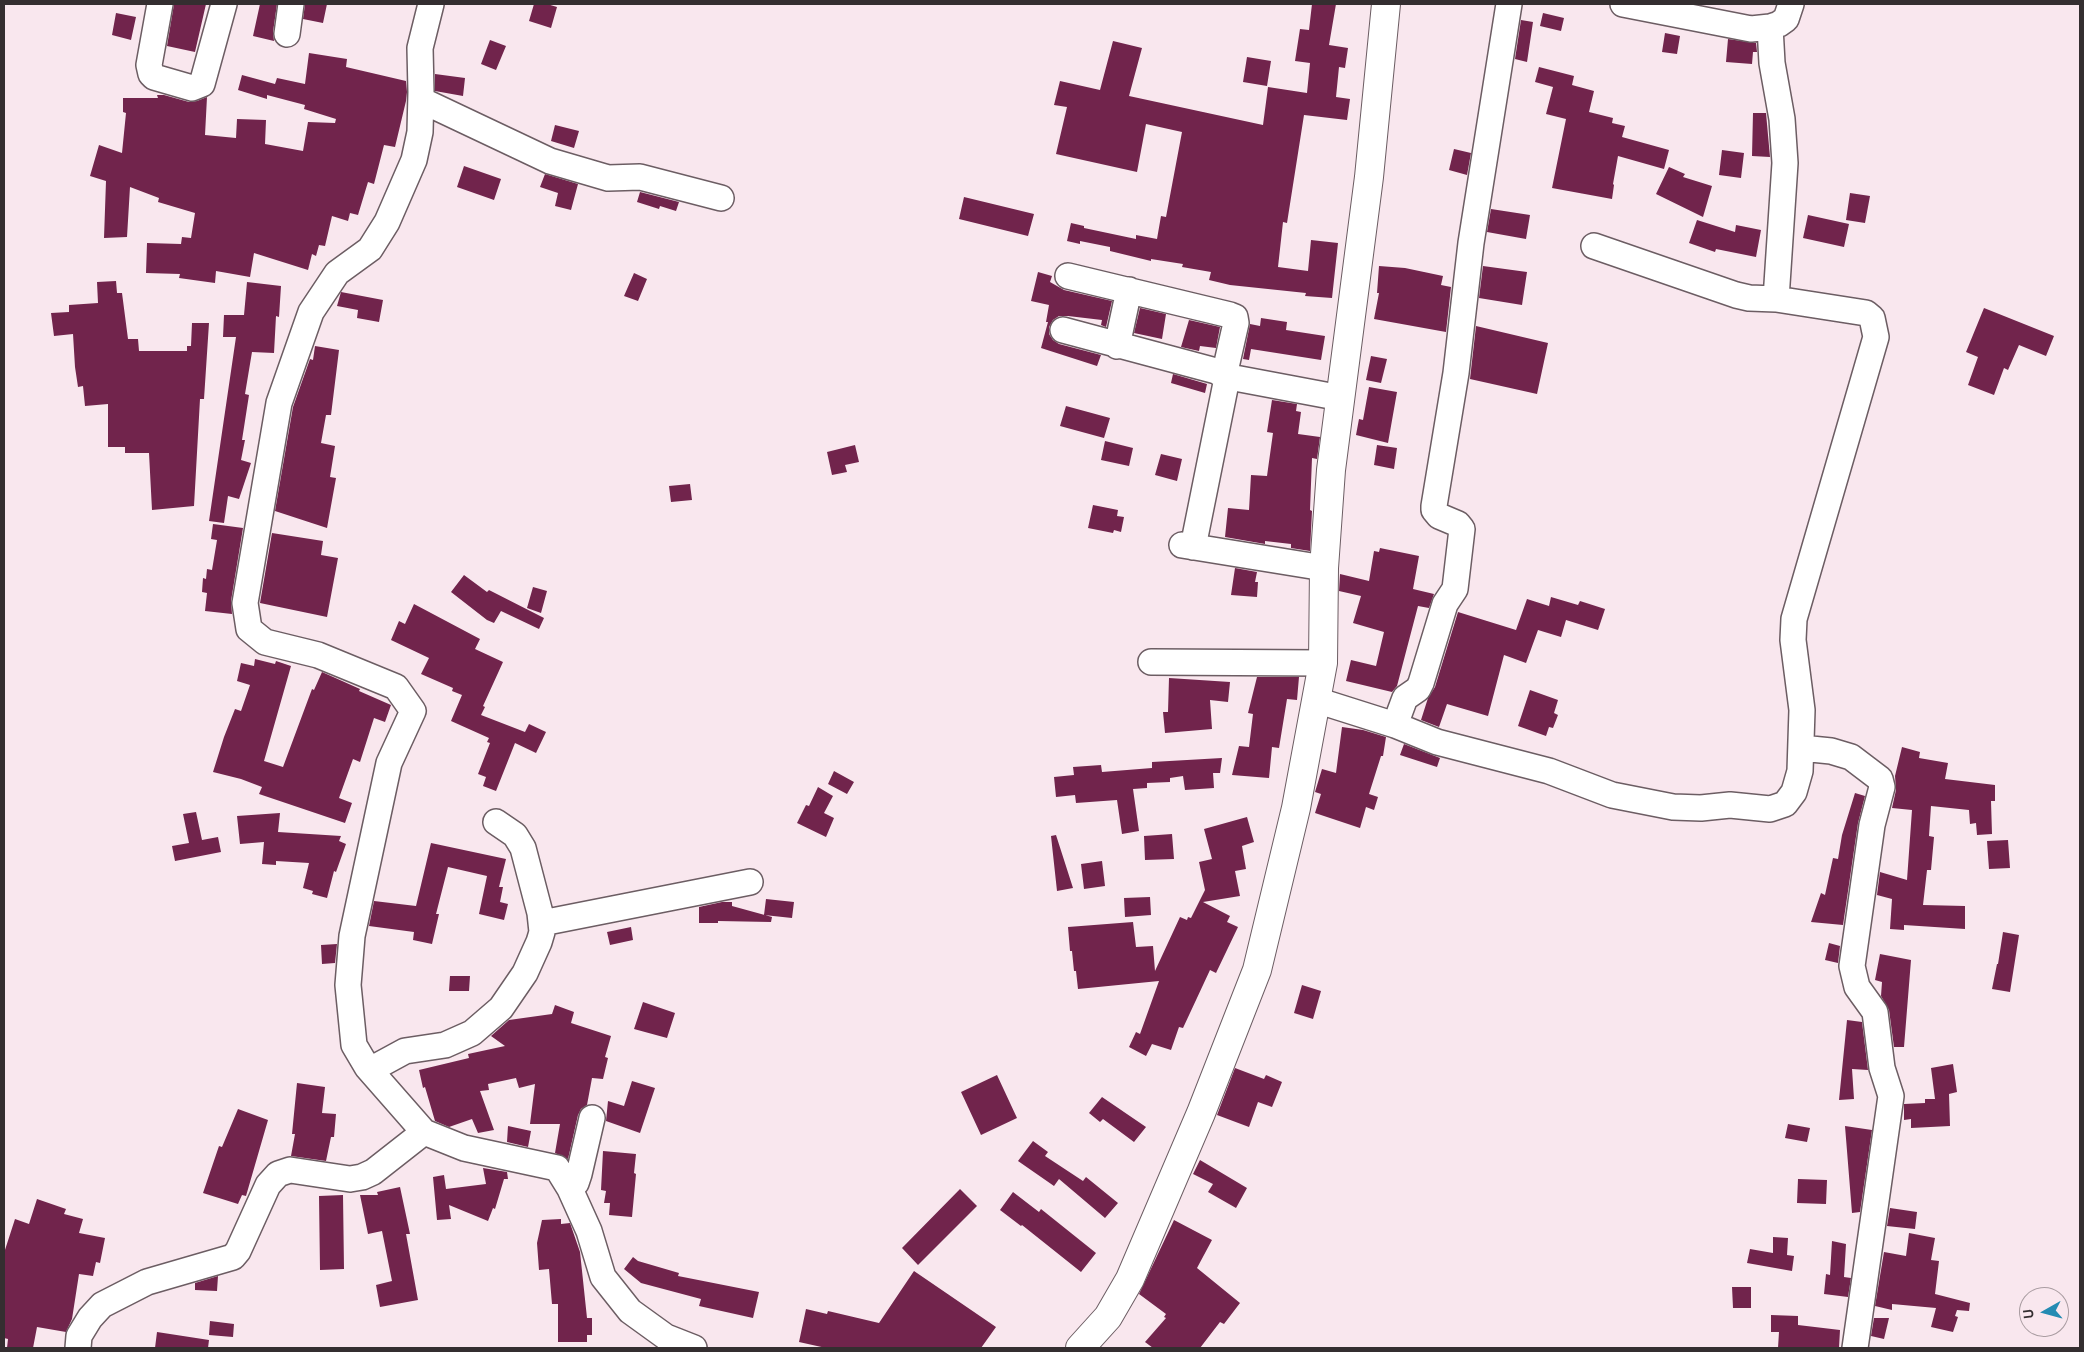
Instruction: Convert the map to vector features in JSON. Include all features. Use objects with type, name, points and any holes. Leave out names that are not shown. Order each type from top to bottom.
[{"type":"main road","points":[[1080,1348],[1108,1317],[1130,1279],[1201,1113],[1257,970],[1296,808],[1323,663],[1324,568],[1331,470],[1369,177],[1386,4]]},
{"type":"street","points":[[160,4],[149,65],[151,74],[154,77],[192,88],[202,84],[224,4]]},
{"type":"street","points":[[287,34],[292,4]]},
{"type":"street","points":[[431,4],[420,48],[420,132],[414,160],[387,222],[370,249],[337,273],[310,312],[279,404],[245,603],[249,629],[265,642],[318,655],[396,687],[413,711],[389,763],[352,936],[348,985],[354,1045],[370,1070],[424,1132],[464,1148],[557,1168],[570,1189],[589,1231],[602,1277],[630,1311],[666,1337],[694,1348]]},
{"type":"street","points":[[1395,725],[1405,698],[1418,689],[1421,684],[1445,604],[1455,589],[1462,529],[1458,524],[1439,516],[1434,510],[1434,506],[1456,373],[1471,243],[1510,4]]},
{"type":"street","points":[[1623,4],[1750,28],[1770,27],[1786,19],[1791,4]]},
{"type":"street","points":[[1770,27],[1772,63],[1782,119],[1785,163],[1776,300]]},
{"type":"street","points":[[421,100],[550,161],[608,178],[640,177],[721,198]]},
{"type":"street","points":[[1316,700],[1395,725],[1438,742],[1549,771],[1612,795],[1673,808],[1702,808],[1730,805],[1770,808],[1784,804],[1794,792],[1800,771],[1803,748],[1802,710],[1793,640],[1794,619],[1876,338],[1872,318],[1866,313],[1736,295],[1594,246]]},
{"type":"street","points":[[1068,276],[1235,318],[1236,323],[1224,376],[1226,383],[1188,546],[1324,568]]},
{"type":"street","points":[[1117,346],[1129,290]]},
{"type":"street","points":[[1063,330],[1216,371],[1224,376],[1341,398]]},
{"type":"street","points":[[1151,662],[1323,663]]},
{"type":"street","points":[[1803,748],[1831,751],[1851,758],[1880,779],[1882,787],[1872,825],[1852,966],[1857,987],[1875,1012],[1882,1068],[1891,1096],[1855,1348]]},
{"type":"street","points":[[370,1070],[405,1051],[445,1045],[459,1040],[484,1024],[505,1003],[525,973],[539,942],[542,923],[524,848],[515,835],[496,822]]},
{"type":"street","points":[[542,923],[750,882]]},
{"type":"street","points":[[570,1189],[576,1183],[579,1174],[592,1118]]},
{"type":"street","points":[[78,1348],[79,1336],[90,1318],[102,1305],[147,1282],[233,1257],[238,1251],[268,1186],[278,1174],[290,1170],[350,1179],[362,1177],[373,1172],[424,1132]]},
{"type":"building","points":[[174,4],[206,4],[195,52],[167,46]]},
{"type":"building","points":[[260,4],[277,4],[273,32],[274,41],[253,36]]},
{"type":"building","points":[[305,4],[327,4],[323,23],[303,19]]},
{"type":"building","points":[[534,4],[547,4],[557,7],[551,28],[529,21]]},
{"type":"building","points":[[1312,4],[1336,4],[1329,45],[1348,48],[1345,68],[1339,67],[1336,97],[1350,99],[1347,120],[1304,115],[1287,223],[1283,222],[1278,267],[1308,271],[1311,240],[1338,243],[1332,298],[1305,296],[1306,293],[1230,285],[1209,280],[1211,272],[1182,267],[1183,264],[1151,259],[1151,261],[1110,251],[1110,247],[1080,241],[1080,244],[1067,241],[1071,223],[1084,226],[1084,228],[1136,239],[1136,235],[1157,239],[1161,216],[1166,217],[1182,132],[1146,124],[1137,172],[1056,154],[1067,107],[1054,105],[1060,81],[1100,90],[1113,41],[1142,48],[1129,96],[1263,125],[1268,87],[1307,93],[1310,63],[1295,61],[1300,29],[1309,30]]},
{"type":"building","points":[[116,13],[136,17],[131,40],[112,35]]},
{"type":"building","points":[[1543,13],[1564,18],[1561,31],[1540,26]]},
{"type":"building","points":[[1521,20],[1533,22],[1527,62],[1515,59]]},
{"type":"building","points":[[1665,33],[1680,36],[1677,54],[1662,52]]},
{"type":"building","points":[[1728,39],[1756,43],[1757,52],[1753,52],[1752,64],[1726,62]]},
{"type":"building","points":[[490,40],[506,46],[496,70],[481,64]]},
{"type":"building","points":[[309,53],[347,59],[346,67],[406,81],[407,92],[395,147],[384,145],[374,184],[368,182],[358,215],[350,213],[348,221],[332,216],[325,246],[319,245],[316,256],[312,254],[308,270],[254,253],[250,277],[216,271],[215,283],[179,278],[180,274],[146,273],[147,243],[181,244],[182,237],[191,238],[195,213],[158,202],[159,198],[130,187],[127,237],[104,238],[106,181],[90,176],[99,145],[122,153],[126,113],[123,112],[123,98],[158,98],[157,95],[164,95],[189,102],[207,97],[205,135],[236,138],[237,119],[266,120],[265,144],[303,151],[308,122],[335,123],[336,119],[304,109],[305,105],[267,95],[267,99],[238,90],[242,75],[275,84],[277,78],[305,84]]},
{"type":"building","points":[[1247,57],[1271,61],[1267,86],[1243,82]]},
{"type":"building","points":[[1539,67],[1574,76],[1572,85],[1594,91],[1589,112],[1613,118],[1612,123],[1625,126],[1622,137],[1669,150],[1664,169],[1618,156],[1612,199],[1552,188],[1566,119],[1546,114],[1553,87],[1535,82]]},
{"type":"building","points":[[435,74],[465,78],[463,96],[435,91]]},
{"type":"building","points":[[1753,113],[1766,113],[1770,157],[1752,156]]},
{"type":"building","points":[[555,125],[579,131],[574,148],[551,141]]},
{"type":"building","points":[[1454,149],[1471,153],[1467,175],[1449,170]]},
{"type":"building","points":[[1722,150],[1744,153],[1741,178],[1719,175]]},
{"type":"building","points":[[464,166],[501,179],[494,200],[457,187]]},
{"type":"building","points":[[1669,167],[1685,174],[1683,177],[1712,186],[1703,217],[1656,194]]},
{"type":"building","points":[[545,174],[578,184],[571,210],[555,206],[558,193],[540,187]]},
{"type":"building","points":[[640,192],[679,202],[676,211],[660,206],[659,209],[637,202]]},
{"type":"building","points":[[1850,193],[1870,196],[1865,223],[1846,220]]},
{"type":"building","points":[[964,197],[1034,214],[1028,236],[959,219]]},
{"type":"building","points":[[1491,209],[1530,215],[1526,239],[1487,232]]},
{"type":"building","points":[[1808,215],[1849,224],[1844,247],[1803,238]]},
{"type":"building","points":[[1697,220],[1735,232],[1736,225],[1761,230],[1756,257],[1716,249],[1715,252],[1689,243]]},
{"type":"building","points":[[1379,266],[1405,268],[1443,276],[1441,285],[1451,287],[1446,332],[1374,319],[1379,293],[1377,293]]},
{"type":"building","points":[[1483,266],[1527,272],[1522,305],[1479,298]]},
{"type":"building","points":[[1038,272],[1052,276],[1050,282],[1064,290],[1112,301],[1106,327],[1101,325],[1102,320],[1059,316],[1053,320],[1049,327],[1049,334],[1059,344],[1101,355],[1097,366],[1041,348],[1048,322],[1046,322],[1049,305],[1031,301]]},
{"type":"building","points":[[634,273],[647,279],[638,301],[624,296]]},
{"type":"building","points":[[116,281],[117,293],[122,293],[128,339],[138,339],[139,351],[187,351],[187,346],[191,346],[192,323],[209,323],[204,399],[200,399],[194,506],[152,510],[149,453],[125,453],[125,447],[108,447],[108,404],[85,406],[83,386],[78,387],[73,334],[54,336],[51,313],[69,312],[69,305],[98,303],[97,282]]},
{"type":"building","points":[[247,282],[281,286],[279,317],[276,316],[274,353],[252,352],[245,394],[249,395],[242,440],[245,440],[241,460],[251,463],[239,499],[228,496],[224,523],[209,521],[236,337],[223,337],[224,315],[244,315]]},
{"type":"building","points":[[341,292],[383,300],[379,322],[357,318],[358,310],[337,306]]},
{"type":"building","points":[[1140,308],[1166,314],[1162,339],[1134,333]]},
{"type":"building","points":[[1984,308],[2054,336],[2046,356],[2019,345],[2008,370],[2004,368],[1994,395],[1968,385],[1978,357],[1966,352]]},
{"type":"building","points":[[1261,318],[1287,322],[1286,330],[1325,336],[1321,360],[1251,349],[1249,360],[1243,359],[1250,324],[1260,326]]},
{"type":"building","points":[[1189,320],[1220,327],[1216,348],[1200,346],[1199,351],[1181,347]]},
{"type":"building","points":[[1476,326],[1548,343],[1537,394],[1470,379]]},
{"type":"building","points":[[315,346],[339,350],[331,415],[326,415],[321,443],[335,446],[330,477],[336,478],[327,528],[275,511],[293,407],[310,359],[313,360]]},
{"type":"building","points":[[1371,356],[1387,359],[1381,383],[1366,380]]},
{"type":"building","points":[[1173,374],[1207,384],[1205,393],[1171,383]]},
{"type":"building","points":[[1369,387],[1397,392],[1388,443],[1356,435],[1359,419],[1363,420]]},
{"type":"building","points":[[1272,400],[1297,404],[1296,411],[1301,412],[1298,434],[1320,437],[1317,459],[1312,458],[1310,551],[1291,548],[1291,544],[1265,541],[1265,544],[1225,537],[1228,508],[1249,510],[1251,475],[1267,476],[1273,433],[1267,432]]},
{"type":"building","points":[[1066,406],[1110,418],[1104,438],[1060,426]]},
{"type":"building","points":[[1105,441],[1133,448],[1129,466],[1101,460]]},
{"type":"building","points":[[855,445],[859,462],[845,465],[847,472],[832,475],[827,452]]},
{"type":"building","points":[[1377,445],[1397,448],[1394,469],[1374,465]]},
{"type":"building","points":[[1161,454],[1182,459],[1177,481],[1155,475]]},
{"type":"building","points":[[690,484],[692,500],[671,502],[669,486]]},
{"type":"building","points":[[1093,505],[1118,510],[1117,516],[1124,517],[1121,532],[1114,530],[1113,533],[1088,528]]},
{"type":"building","points":[[213,524],[243,528],[231,601],[232,614],[205,611],[207,593],[202,592],[203,578],[206,579],[207,569],[212,570],[217,540],[211,539]]},
{"type":"building","points":[[272,533],[323,541],[321,555],[338,558],[327,617],[260,603]]},
{"type":"building","points":[[1380,548],[1419,556],[1413,589],[1434,594],[1429,608],[1418,606],[1397,686],[1392,692],[1346,681],[1351,660],[1376,666],[1384,632],[1353,623],[1361,596],[1339,591],[1340,574],[1369,581],[1374,551],[1379,552]]},
{"type":"building","points":[[1235,568],[1257,572],[1255,582],[1258,582],[1257,597],[1231,595]]},
{"type":"building","points":[[464,575],[487,592],[489,590],[544,618],[539,629],[501,611],[494,623],[487,620],[451,592]]},
{"type":"building","points":[[533,587],[547,591],[541,613],[527,608]]},
{"type":"building","points":[[1551,597],[1578,605],[1580,601],[1605,609],[1598,630],[1566,620],[1561,637],[1538,630],[1526,663],[1504,655],[1488,716],[1447,704],[1439,727],[1421,720],[1428,698],[1435,687],[1458,612],[1516,630],[1527,599],[1549,606]]},
{"type":"building","points":[[414,604],[480,639],[475,649],[503,662],[483,706],[485,707],[481,715],[525,732],[529,724],[546,732],[536,753],[515,743],[496,791],[483,786],[486,777],[478,774],[490,743],[487,742],[489,738],[451,721],[462,695],[452,691],[453,688],[421,674],[429,658],[391,640],[399,621],[405,624]]},
{"type":"building","points":[[255,659],[275,664],[276,661],[291,666],[264,761],[283,767],[312,689],[314,690],[322,672],[391,705],[385,722],[374,718],[360,762],[353,759],[339,798],[352,803],[345,823],[259,794],[262,787],[241,779],[213,772],[235,709],[241,711],[250,685],[237,681],[241,663],[254,666]]},
{"type":"building","points":[[1257,677],[1299,677],[1297,700],[1287,699],[1279,748],[1272,747],[1269,778],[1232,775],[1239,746],[1249,747],[1253,714],[1248,713]]},
{"type":"building","points":[[1169,678],[1230,682],[1228,702],[1210,700],[1212,729],[1165,733],[1163,712],[1168,712]]},
{"type":"building","points":[[1530,690],[1558,700],[1554,713],[1558,715],[1553,728],[1549,727],[1546,736],[1518,726]]},
{"type":"building","points":[[1342,727],[1363,730],[1386,737],[1383,756],[1381,756],[1369,794],[1378,797],[1374,810],[1366,807],[1360,828],[1315,813],[1321,794],[1315,792],[1322,769],[1336,773]]},
{"type":"building","points":[[1404,744],[1440,758],[1437,767],[1400,755]]},
{"type":"building","points":[[1902,747],[1920,752],[1919,758],[1948,763],[1945,779],[1995,785],[1995,801],[1991,801],[1992,834],[1977,835],[1976,823],[1970,824],[1969,810],[1931,806],[1929,836],[1934,837],[1931,870],[1927,870],[1923,905],[1965,906],[1965,929],[1904,925],[1904,930],[1890,929],[1892,899],[1877,895],[1880,872],[1907,880],[1912,810],[1892,808],[1896,790],[1895,776]]},
{"type":"building","points":[[1222,758],[1220,773],[1213,773],[1214,788],[1185,790],[1183,776],[1170,778],[1170,782],[1147,783],[1147,788],[1133,789],[1139,831],[1122,834],[1117,800],[1076,803],[1075,795],[1056,797],[1054,777],[1074,775],[1073,767],[1101,765],[1102,772],[1152,768],[1152,762]]},
{"type":"building","points":[[834,771],[854,782],[847,794],[828,784]]},
{"type":"building","points":[[818,787],[833,796],[824,813],[834,818],[826,837],[797,823],[806,805],[809,806]]},
{"type":"building","points":[[1855,793],[1865,796],[1858,823],[1843,925],[1811,922],[1821,893],[1825,895],[1833,858],[1838,859],[1842,835]]},
{"type":"building","points":[[196,812],[202,840],[218,837],[221,852],[175,861],[172,846],[189,843],[183,814]]},
{"type":"building","points":[[280,813],[278,832],[341,836],[339,841],[346,844],[336,872],[334,871],[327,898],[312,894],[313,891],[303,888],[309,863],[276,861],[276,865],[262,864],[264,842],[240,844],[237,816]]},
{"type":"building","points":[[1247,817],[1254,842],[1242,846],[1246,869],[1235,871],[1240,896],[1203,902],[1230,916],[1227,922],[1238,927],[1216,973],[1210,970],[1183,1028],[1179,1027],[1171,1050],[1152,1044],[1146,1056],[1129,1047],[1136,1032],[1140,1034],[1159,981],[1078,989],[1072,951],[1070,951],[1068,927],[1133,922],[1136,947],[1153,946],[1155,971],[1180,917],[1187,920],[1188,917],[1191,918],[1205,890],[1199,862],[1212,859],[1204,829]]},
{"type":"building","points":[[1172,834],[1174,859],[1145,860],[1144,836]]},
{"type":"building","points":[[1056,835],[1073,888],[1057,891],[1051,836]]},
{"type":"building","points":[[2008,840],[2010,868],[1989,869],[1987,841]]},
{"type":"building","points":[[431,843],[506,859],[499,887],[503,887],[500,902],[508,904],[504,920],[479,914],[487,876],[448,867],[436,914],[439,914],[432,944],[413,940],[414,932],[369,926],[374,901],[416,906]]},
{"type":"building","points":[[1102,861],[1105,886],[1084,889],[1081,864]]},
{"type":"building","points":[[1150,897],[1151,915],[1125,917],[1124,898]]},
{"type":"building","points":[[766,899],[794,902],[792,918],[764,915]]},
{"type":"building","points":[[732,902],[732,906],[772,917],[771,922],[718,921],[718,923],[699,923],[699,907]]},
{"type":"building","points":[[631,927],[633,940],[610,945],[607,932]]},
{"type":"building","points":[[2003,932],[2019,935],[2010,992],[1992,989]]},
{"type":"building","points":[[1829,943],[1840,946],[1838,963],[1825,960]]},
{"type":"building","points":[[337,944],[335,963],[322,964],[321,945]]},
{"type":"building","points":[[1880,954],[1911,960],[1904,1047],[1894,1047],[1889,1010],[1881,996],[1882,982],[1875,980]]},
{"type":"building","points":[[450,976],[470,976],[469,991],[449,991]]},
{"type":"building","points":[[1302,985],[1321,991],[1313,1019],[1294,1013]]},
{"type":"building","points":[[643,1002],[675,1013],[667,1038],[634,1029]]},
{"type":"building","points":[[555,1005],[574,1012],[571,1023],[611,1036],[605,1057],[608,1058],[603,1079],[592,1078],[587,1105],[581,1109],[578,1115],[568,1159],[555,1153],[560,1124],[530,1124],[535,1084],[519,1088],[516,1078],[488,1084],[489,1090],[480,1091],[494,1130],[478,1133],[472,1119],[449,1127],[435,1121],[425,1087],[423,1088],[419,1070],[469,1058],[468,1054],[505,1046],[491,1036],[509,1020],[552,1014]]},
{"type":"building","points":[[1847,1020],[1862,1022],[1868,1070],[1852,1069],[1854,1099],[1839,1100]]},
{"type":"building","points":[[1953,1064],[1957,1092],[1949,1094],[1950,1126],[1911,1128],[1911,1119],[1904,1120],[1904,1104],[1925,1103],[1925,1099],[1935,1099],[1931,1068]]},
{"type":"building","points":[[1235,1068],[1264,1079],[1266,1075],[1282,1082],[1272,1107],[1258,1102],[1249,1127],[1217,1115]]},
{"type":"building","points":[[997,1075],[1017,1118],[981,1135],[961,1092]]},
{"type":"building","points":[[632,1081],[655,1088],[640,1133],[606,1121],[608,1101],[624,1106]]},
{"type":"building","points":[[297,1083],[325,1087],[322,1113],[336,1114],[334,1137],[331,1137],[326,1161],[291,1156],[295,1134],[292,1134]]},
{"type":"building","points":[[1102,1097],[1146,1127],[1134,1142],[1103,1119],[1100,1122],[1089,1113]]},
{"type":"building","points":[[238,1109],[268,1120],[246,1196],[242,1195],[238,1204],[203,1193],[219,1146],[222,1147]]},
{"type":"building","points":[[1788,1124],[1810,1128],[1807,1142],[1785,1138]]},
{"type":"building","points":[[508,1126],[531,1131],[528,1147],[507,1142]]},
{"type":"building","points":[[1845,1126],[1872,1130],[1860,1212],[1852,1213]]},
{"type":"building","points":[[1033,1141],[1048,1152],[1045,1156],[1083,1181],[1086,1177],[1118,1203],[1105,1218],[1059,1179],[1054,1186],[1018,1161]]},
{"type":"building","points":[[603,1151],[636,1154],[632,1217],[609,1215],[610,1203],[604,1203],[606,1191],[601,1190]]},
{"type":"building","points":[[1200,1160],[1247,1188],[1236,1208],[1208,1192],[1213,1184],[1193,1174]]},
{"type":"building","points":[[483,1168],[507,1172],[508,1179],[504,1179],[495,1209],[493,1208],[488,1221],[449,1205],[451,1219],[437,1220],[433,1177],[444,1175],[446,1189],[486,1184]]},
{"type":"building","points":[[1798,1179],[1827,1180],[1826,1204],[1797,1203]]},
{"type":"building","points":[[400,1187],[410,1234],[406,1234],[418,1300],[380,1307],[376,1285],[392,1281],[382,1231],[368,1234],[360,1195],[378,1195],[377,1192]]},
{"type":"building","points":[[960,1189],[977,1206],[918,1265],[902,1248]]},
{"type":"building","points":[[1013,1192],[1039,1212],[1041,1209],[1096,1253],[1081,1272],[1000,1210]]},
{"type":"building","points":[[343,1195],[344,1269],[320,1270],[319,1196]]},
{"type":"building","points":[[37,1199],[66,1209],[64,1214],[83,1219],[79,1233],[105,1238],[100,1263],[96,1262],[93,1276],[79,1274],[72,1319],[66,1332],[37,1327],[33,1348],[7,1348],[8,1339],[4,1338],[4,1253],[15,1219],[29,1224]]},
{"type":"building","points":[[1890,1208],[1917,1212],[1915,1229],[1887,1226]]},
{"type":"building","points":[[561,1219],[561,1224],[570,1223],[580,1252],[587,1318],[592,1318],[592,1335],[587,1335],[587,1342],[558,1342],[558,1304],[552,1304],[549,1269],[539,1270],[537,1243],[542,1220]]},
{"type":"building","points":[[1174,1220],[1212,1240],[1197,1268],[1240,1303],[1224,1324],[1220,1322],[1200,1348],[1153,1348],[1145,1342],[1166,1318],[1164,1317],[1166,1314],[1139,1294]]},
{"type":"building","points":[[1909,1233],[1935,1238],[1931,1260],[1939,1261],[1935,1294],[1970,1303],[1969,1311],[1957,1310],[1955,1316],[1958,1317],[1953,1332],[1931,1327],[1936,1308],[1892,1304],[1892,1310],[1875,1306],[1884,1252],[1906,1256]]},
{"type":"building","points":[[1773,1237],[1788,1238],[1787,1255],[1794,1256],[1792,1271],[1747,1263],[1750,1249],[1773,1253]]},
{"type":"building","points":[[1832,1241],[1846,1244],[1844,1277],[1851,1278],[1848,1297],[1824,1294],[1826,1274],[1830,1275]]},
{"type":"building","points":[[633,1257],[638,1261],[679,1273],[678,1276],[759,1292],[753,1318],[699,1306],[701,1299],[641,1283],[624,1269]]},
{"type":"building","points":[[914,1271],[996,1327],[981,1348],[826,1348],[799,1342],[806,1309],[827,1314],[828,1311],[879,1323]]},
{"type":"building","points":[[218,1276],[217,1291],[195,1290],[195,1283]]},
{"type":"building","points":[[1732,1287],[1751,1287],[1751,1308],[1733,1308]]},
{"type":"building","points":[[1771,1315],[1798,1316],[1798,1325],[1840,1330],[1839,1348],[1778,1348],[1779,1332],[1771,1332]]},
{"type":"building","points":[[1874,1318],[1889,1318],[1884,1339],[1871,1336]]},
{"type":"building","points":[[210,1321],[234,1324],[233,1337],[209,1335]]},
{"type":"building","points":[[157,1332],[209,1340],[208,1348],[155,1348]]}]
